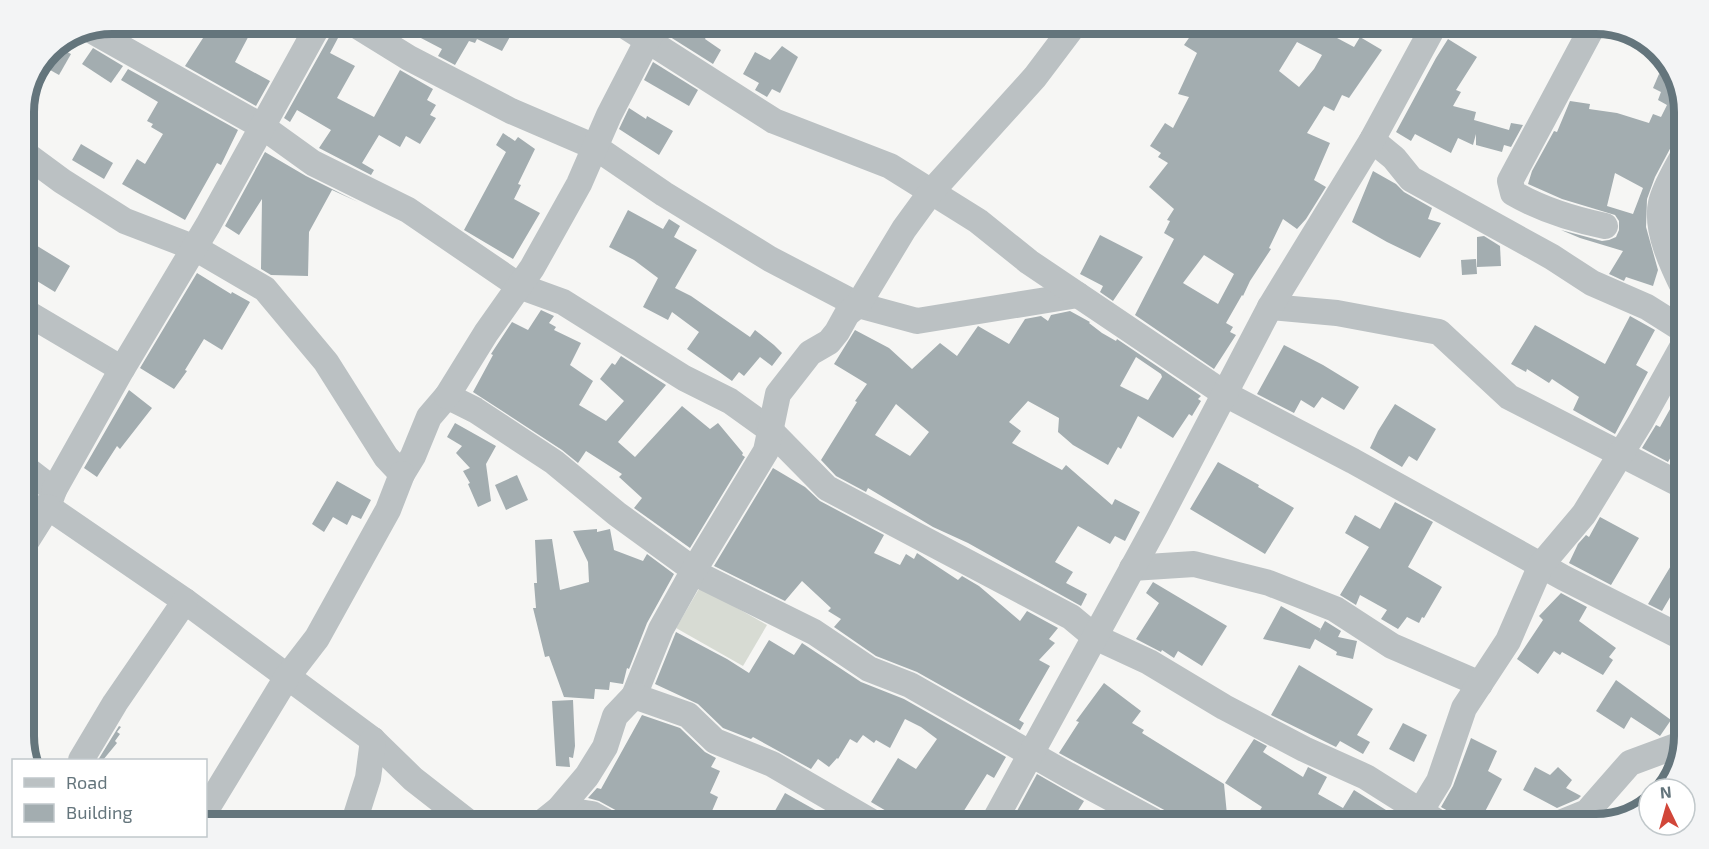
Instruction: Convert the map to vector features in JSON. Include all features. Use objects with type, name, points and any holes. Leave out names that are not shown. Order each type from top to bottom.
[{"type":"street","points":[[35,526],[122,369],[195,248],[314,34]]},
{"type":"street","points":[[370,34],[409,58],[511,111],[595,147],[664,194],[770,259],[858,305],[917,321],[1078,295]]},
{"type":"street","points":[[207,808],[287,676],[317,638],[388,510],[429,417],[447,396],[486,333],[532,268],[579,184],[609,115],[651,34]]},
{"type":"street","points":[[655,34],[774,121],[890,166],[978,221],[1029,262],[1225,394],[1353,460],[1541,565],[1674,633]]},
{"type":"street","points":[[552,814],[587,776],[605,747],[615,716],[634,696],[661,630],[694,570],[766,451],[778,394],[810,353],[829,342],[848,314],[858,305],[904,230],[931,192],[1035,77],[1068,34]]},
{"type":"street","points":[[998,814],[1095,637],[1270,307],[1372,140],[1430,34]]},
{"type":"street","points":[[1589,34],[1510,181],[1513,193],[1533,204],[1560,215],[1605,226]]},
{"type":"street","points":[[100,36],[263,127],[313,163],[408,210],[519,286],[563,302],[684,378],[730,401],[769,429],[827,489],[1071,616],[1095,637],[1149,662],[1224,707],[1294,744],[1366,777],[1410,814]]},
{"type":"street","points":[[1372,140],[1394,158],[1411,179],[1552,257],[1592,284],[1647,307],[1674,324]]},
{"type":"street","points":[[35,161],[125,221],[195,248],[265,289],[326,362],[386,458],[402,474]]},
{"type":"street","points":[[1674,175],[1661,202],[1659,226],[1674,267]]},
{"type":"street","points":[[1270,307],[1337,313],[1439,332],[1509,397],[1674,481]]},
{"type":"street","points":[[35,318],[122,369]]},
{"type":"street","points":[[1419,814],[1439,781],[1464,708],[1508,641],[1541,565],[1584,514],[1674,362]]},
{"type":"street","points":[[447,396],[474,410],[554,462],[617,514],[694,570],[735,594],[814,632],[869,669],[910,685],[1141,814]]},
{"type":"street","points":[[35,480],[51,498],[185,601],[373,740],[413,778],[458,814]]},
{"type":"street","points":[[1132,568],[1194,564],[1269,583],[1335,609],[1392,646],[1480,684]]},
{"type":"street","points":[[82,759],[115,703],[185,601]]},
{"type":"street","points":[[634,696],[688,715],[716,741],[772,764],[858,814]]},
{"type":"street","points":[[357,814],[368,778],[373,740]]},
{"type":"street","points":[[1582,814],[1587,812],[1630,763],[1674,746]]},
{"type":"shaded area","points":[[700,587],[767,625],[743,666],[676,628]]},
{"type":"building","points":[[206,34],[250,34],[235,62],[270,81],[256,106],[185,66]]},
{"type":"building","points":[[331,34],[338,38],[330,53],[355,66],[337,98],[374,117],[400,70],[433,89],[427,100],[436,105],[430,115],[436,118],[420,144],[406,136],[400,147],[379,135],[362,163],[374,170],[371,175],[319,148],[331,130],[297,110],[290,122],[284,118]]},
{"type":"building","points":[[420,34],[511,35],[502,51],[477,39],[475,43],[469,41],[455,65],[438,56],[442,49],[419,37]]},
{"type":"building","points":[[708,34],[705,39],[721,50],[713,64],[667,35]]},
{"type":"building","points":[[1330,34],[1354,47],[1360,37],[1382,50],[1349,98],[1342,95],[1334,111],[1324,106],[1307,133],[1330,143],[1314,180],[1326,187],[1297,229],[1283,219],[1269,248],[1271,249],[1226,323],[1233,327],[1230,332],[1236,335],[1214,369],[1135,315],[1174,239],[1164,233],[1170,221],[1167,220],[1174,209],[1149,187],[1168,163],[1158,157],[1161,153],[1150,146],[1165,123],[1173,128],[1189,97],[1178,94],[1197,53],[1184,45],[1191,35]],"holes":[[[1297,42],[1322,55],[1299,87],[1279,71]],[[1204,255],[1234,274],[1218,304],[1183,283]]]},
{"type":"building","points":[[1448,39],[1477,57],[1456,90],[1461,92],[1453,106],[1476,112],[1474,120],[1509,130],[1511,123],[1523,125],[1511,147],[1504,145],[1502,152],[1476,145],[1476,134],[1473,145],[1458,138],[1451,153],[1415,134],[1411,141],[1396,132]]},
{"type":"building","points":[[782,46],[798,57],[780,93],[772,89],[767,97],[755,90],[759,83],[743,74],[755,52],[770,60]]},
{"type":"building","points":[[93,48],[123,66],[111,83],[82,64]]},
{"type":"building","points":[[65,51],[71,54],[59,75],[48,69]]},
{"type":"building","points":[[653,62],[698,90],[689,106],[644,80]]},
{"type":"building","points":[[128,69],[238,130],[221,165],[217,163],[185,220],[122,184],[137,159],[145,164],[163,134],[151,127],[153,124],[147,121],[158,102],[121,80]]},
{"type":"building","points":[[1659,74],[1665,77],[1673,97],[1674,143],[1655,177],[1647,199],[1646,227],[1658,270],[1653,286],[1626,277],[1624,281],[1609,274],[1623,251],[1561,230],[1602,241],[1609,240],[1616,237],[1619,230],[1619,221],[1615,215],[1562,199],[1528,184],[1532,171],[1554,131],[1557,132],[1570,101],[1590,104],[1589,109],[1617,113],[1649,123],[1653,114],[1661,117],[1667,105],[1658,100],[1661,92],[1653,88]],"holes":[[[1615,173],[1643,188],[1633,214],[1607,206]]]},
{"type":"building","points":[[629,108],[646,119],[647,116],[673,131],[659,155],[619,129]]},
{"type":"building","points":[[503,133],[515,141],[518,137],[535,149],[518,184],[521,185],[514,199],[540,213],[513,259],[464,230],[506,152],[496,145]]},
{"type":"building","points":[[81,144],[113,163],[104,179],[72,160]]},
{"type":"building","points":[[265,152],[358,202],[332,190],[309,232],[308,276],[271,275],[261,269],[262,199],[239,235],[225,226]]},
{"type":"building","points":[[1373,171],[1432,208],[1428,219],[1441,223],[1420,258],[1352,222]]},
{"type":"building","points":[[628,210],[663,229],[669,219],[680,226],[674,237],[697,250],[675,288],[691,296],[750,337],[755,330],[774,345],[782,353],[772,366],[760,357],[744,376],[739,372],[732,381],[687,349],[699,332],[672,312],[668,320],[643,307],[658,278],[634,260],[609,247]]},
{"type":"building","points":[[1100,235],[1143,257],[1113,301],[1100,292],[1103,286],[1080,274]]},
{"type":"building","points":[[1484,236],[1500,246],[1501,266],[1477,267],[1477,237]]},
{"type":"building","points":[[35,245],[70,266],[55,292],[37,281],[35,284]]},
{"type":"building","points":[[1476,259],[1477,274],[1462,275],[1461,260]]},
{"type":"building","points":[[197,273],[231,294],[232,292],[250,302],[222,350],[204,339],[185,370],[187,371],[174,389],[140,368]]},
{"type":"building","points":[[541,310],[554,316],[549,323],[556,327],[554,330],[581,343],[570,365],[593,381],[579,405],[606,421],[624,401],[600,379],[612,363],[615,365],[621,356],[666,385],[618,442],[635,457],[682,406],[710,429],[718,423],[743,453],[745,457],[690,548],[634,508],[642,498],[619,477],[622,474],[586,451],[578,463],[562,450],[473,392],[493,355],[491,354],[512,322],[528,330]]},
{"type":"building","points":[[1070,311],[1090,322],[1102,333],[1116,341],[1117,339],[1201,396],[1198,399],[1201,401],[1192,416],[1189,414],[1173,438],[1138,416],[1121,449],[1118,447],[1108,465],[1073,445],[1058,432],[1059,418],[1028,401],[1009,422],[1021,431],[1012,443],[1062,470],[1066,465],[1112,505],[1115,499],[1140,512],[1125,541],[1115,536],[1110,544],[1078,526],[1055,562],[1073,572],[1066,583],[1087,594],[1081,606],[968,543],[933,527],[868,488],[866,492],[836,476],[821,460],[867,384],[834,364],[855,330],[889,348],[912,369],[940,343],[957,356],[978,326],[1009,344],[1025,319],[1041,316],[1048,321],[1051,315]],"holes":[[[1136,357],[1162,377],[1148,400],[1120,386]],[[896,404],[929,432],[910,456],[875,435]]]},
{"type":"building","points":[[1630,316],[1655,330],[1636,365],[1648,372],[1615,434],[1573,410],[1579,397],[1552,379],[1549,383],[1527,369],[1526,372],[1511,364],[1535,325],[1605,364]]},
{"type":"building","points":[[1284,345],[1359,387],[1344,410],[1322,397],[1314,408],[1301,400],[1294,413],[1257,394]]},
{"type":"building","points":[[129,390],[152,408],[120,449],[117,446],[97,477],[84,468]]},
{"type":"building","points":[[1674,402],[1674,456],[1672,455],[1668,462],[1642,448],[1656,425],[1660,427]]},
{"type":"building","points":[[1395,404],[1436,429],[1417,461],[1409,456],[1402,467],[1370,448]]},
{"type":"building","points":[[455,423],[496,446],[486,464],[491,501],[478,507],[468,484],[470,483],[463,471],[470,468],[456,453],[462,446],[447,437]]},
{"type":"building","points":[[1218,462],[1294,508],[1265,554],[1190,509]]},
{"type":"building","points":[[773,468],[805,487],[820,501],[884,535],[874,553],[900,565],[906,554],[914,559],[917,553],[958,580],[962,576],[979,586],[1020,621],[1027,611],[1058,628],[1049,639],[1055,643],[1039,660],[1050,666],[1019,720],[1024,723],[1020,730],[917,672],[876,656],[834,627],[841,619],[828,611],[831,608],[802,581],[785,601],[714,566]]},
{"type":"building","points":[[517,475],[528,500],[506,510],[495,485]]},
{"type":"building","points":[[337,481],[371,500],[361,519],[352,515],[347,525],[333,517],[324,532],[312,524]]},
{"type":"building","points":[[1395,502],[1433,522],[1408,567],[1442,587],[1419,623],[1407,617],[1398,629],[1381,619],[1387,610],[1360,595],[1356,605],[1340,595],[1369,547],[1345,533],[1355,515],[1380,529]]},
{"type":"building","points":[[1600,517],[1639,538],[1611,585],[1569,563],[1578,544],[1586,535],[1589,537]]},
{"type":"building","points":[[597,529],[597,532],[610,529],[614,550],[643,561],[647,554],[674,574],[647,623],[629,669],[627,668],[623,684],[610,682],[609,690],[595,689],[594,699],[564,697],[549,656],[545,657],[533,608],[536,608],[534,583],[537,583],[535,540],[552,539],[560,590],[589,582],[588,562],[573,531]]},
{"type":"building","points":[[1674,561],[1674,595],[1672,594],[1662,611],[1648,604]]},
{"type":"building","points":[[1153,582],[1227,626],[1202,666],[1178,651],[1174,658],[1136,639],[1159,603],[1146,593]]},
{"type":"building","points":[[1561,593],[1587,607],[1579,621],[1616,648],[1609,657],[1613,660],[1603,675],[1562,652],[1560,655],[1554,651],[1538,674],[1517,659],[1543,620],[1539,616]]},
{"type":"building","points":[[1281,606],[1321,629],[1325,621],[1341,631],[1338,637],[1357,641],[1353,659],[1336,655],[1337,652],[1315,639],[1310,649],[1263,639]]},
{"type":"building","points":[[676,632],[749,673],[769,640],[794,655],[802,643],[861,682],[904,699],[1006,757],[994,778],[987,774],[962,814],[891,814],[871,802],[898,758],[916,769],[937,739],[921,727],[905,719],[890,748],[876,740],[874,743],[863,735],[857,743],[850,739],[838,759],[829,767],[818,759],[811,769],[753,737],[751,739],[723,728],[698,704],[655,684]]},
{"type":"building","points":[[1299,665],[1373,709],[1357,735],[1370,742],[1363,754],[1340,741],[1336,747],[1271,715]]},
{"type":"building","points":[[1616,680],[1671,720],[1660,736],[1631,717],[1624,729],[1596,711]]},
{"type":"building","points":[[1104,683],[1141,711],[1132,723],[1144,730],[1142,733],[1224,784],[1227,814],[1170,814],[1059,753],[1079,722],[1076,721]]},
{"type":"building","points":[[573,700],[575,746],[573,758],[569,757],[570,767],[556,766],[552,701]]},
{"type":"building","points":[[642,715],[680,728],[705,752],[716,758],[711,767],[720,771],[710,793],[718,797],[712,811],[718,814],[621,814],[599,801],[588,798],[597,788],[601,789]]},
{"type":"building","points":[[1403,723],[1427,735],[1414,762],[1389,749]]},
{"type":"building","points":[[119,726],[121,727],[117,732],[120,734],[115,741],[117,743],[104,759],[99,759]]},
{"type":"building","points":[[1471,738],[1497,751],[1488,771],[1502,779],[1484,814],[1453,814],[1441,807],[1453,786]]},
{"type":"building","points":[[1254,739],[1267,746],[1263,752],[1303,777],[1308,767],[1327,777],[1318,794],[1343,808],[1354,790],[1386,810],[1383,814],[1258,814],[1262,807],[1225,783]]},
{"type":"building","points":[[1535,767],[1550,775],[1558,767],[1572,780],[1566,788],[1581,796],[1557,808],[1523,790]]},
{"type":"building","points":[[1037,774],[1084,801],[1076,814],[1015,814]]},
{"type":"building","points":[[785,793],[822,814],[773,814]]}]
